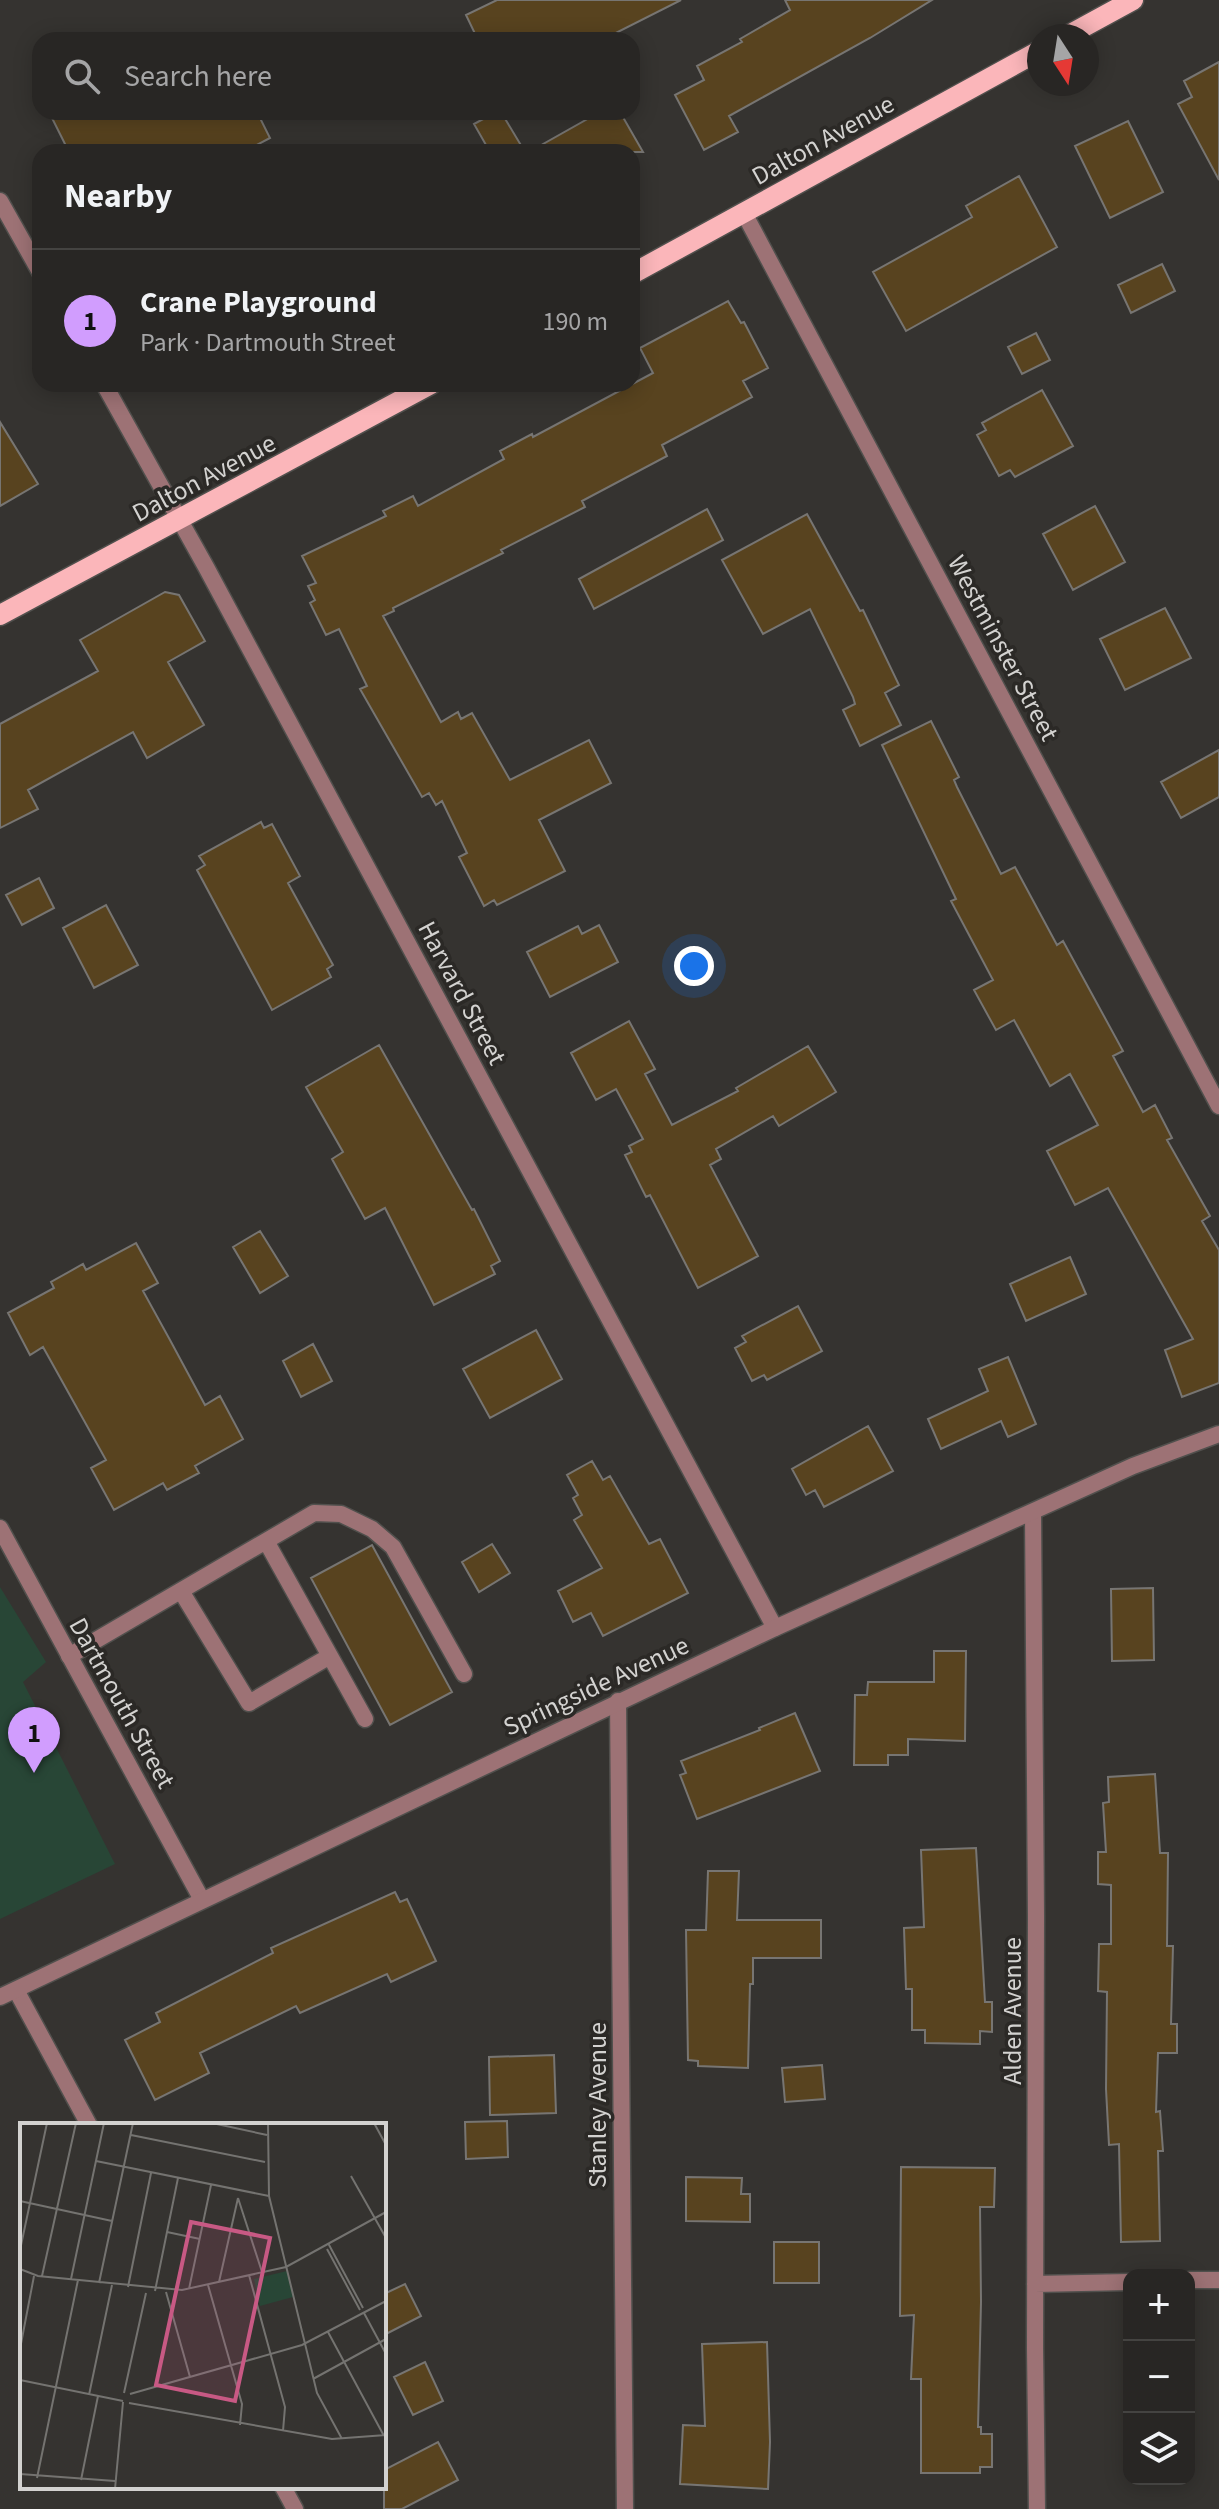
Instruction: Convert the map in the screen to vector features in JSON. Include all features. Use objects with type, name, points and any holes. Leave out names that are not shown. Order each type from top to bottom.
[{"type":"main road","points":[[1089,24],[1133,0]]},
{"type":"main road","name":"Dalton Avenue","points":[[640,270],[1027,58]]},
{"type":"main road","name":"Dalton Avenue","points":[[0,615],[416,392]]},
{"type":"street","points":[[0,201],[32,258]]},
{"type":"street","name":"Westminster Street","points":[[744,213],[1219,1106]]},
{"type":"street","name":"Harvard Street","points":[[109,392],[181,520],[775,1628]]},
{"type":"street","name":"Springside Avenue","points":[[0,1997],[775,1628],[1133,1466],[1219,1434]]},
{"type":"street","points":[[69,1656],[314,1513],[341,1514],[372,1529],[393,1547],[464,1674]]},
{"type":"street","name":"Alden Avenue","points":[[1033,1513],[1037,2509]]},
{"type":"street","name":"Dartmouth Street","points":[[0,1528],[202,1900]]},
{"type":"street","points":[[266,1541],[365,1719]]},
{"type":"street","points":[[181,1591],[249,1703],[330,1656]]},
{"type":"street","name":"Stanley Avenue","points":[[618,1701],[625,2509]]},
{"type":"street","points":[[16,1990],[88,2123]]},
{"type":"street","points":[[1195,2280],[1219,2280]]},
{"type":"street","points":[[1035,2284],[1123,2282]]},
{"type":"street","points":[[284,2489],[295,2509]]},
{"type":"green space","points":[[0,1587],[46,1662],[23,1682],[115,1864],[0,1919]]},
{"type":"building","points":[[497,0],[681,0],[618,32],[474,32],[466,15]]},
{"type":"building","points":[[785,0],[932,0],[729,116],[738,132],[704,150],[675,95],[704,80],[697,66],[742,42],[740,39],[790,10]]},
{"type":"building","points":[[1219,62],[1219,180],[1178,104],[1192,97],[1184,81]]},
{"type":"building","points":[[53,120],[261,120],[270,138],[258,144],[65,144]]},
{"type":"building","points":[[481,120],[506,120],[520,144],[485,144],[474,124]]},
{"type":"building","points":[[586,120],[625,120],[638,144],[543,144]]},
{"type":"building","points":[[1128,121],[1163,192],[1110,218],[1075,146]]},
{"type":"building","points":[[1019,176],[1057,247],[906,331],[873,272],[972,217],[966,206]]},
{"type":"building","points":[[1162,264],[1175,291],[1131,313],[1118,285]]},
{"type":"building","points":[[728,301],[741,323],[744,322],[768,368],[743,381],[752,397],[662,445],[667,456],[582,501],[585,507],[383,616],[441,722],[458,712],[461,719],[472,713],[510,780],[589,740],[611,783],[539,820],[565,871],[497,905],[494,900],[484,906],[459,857],[467,853],[442,801],[436,805],[429,793],[422,797],[360,689],[367,686],[339,629],[326,635],[310,603],[315,600],[308,586],[316,583],[302,556],[386,516],[383,511],[413,496],[418,506],[504,459],[500,451],[617,392],[640,392],[640,380],[653,373],[640,348]]},
{"type":"building","points":[[1036,333],[1050,360],[1022,374],[1008,347]]},
{"type":"building","points":[[1042,390],[1073,446],[1015,477],[1010,470],[999,476],[977,435],[986,430],[982,423]]},
{"type":"building","points":[[0,422],[38,484],[0,506]]},
{"type":"building","points":[[1095,506],[1125,562],[1073,590],[1043,534]]},
{"type":"building","points":[[707,509],[723,540],[594,609],[579,579]]},
{"type":"building","points":[[807,514],[860,611],[863,610],[899,685],[885,693],[901,725],[860,746],[843,710],[855,704],[853,697],[810,609],[763,634],[722,560]]},
{"type":"building","points":[[165,592],[179,595],[205,641],[168,662],[204,725],[147,758],[133,732],[28,790],[38,809],[0,828],[0,724],[98,671],[80,640]]},
{"type":"building","points":[[1165,608],[1191,658],[1125,690],[1100,639]]},
{"type":"building","points":[[931,721],[959,777],[954,780],[957,787],[1001,874],[1015,867],[1057,945],[1063,941],[1123,1051],[1113,1056],[1143,1112],[1155,1105],[1172,1138],[1167,1140],[1210,1216],[1202,1221],[1219,1250],[1219,1383],[1182,1397],[1165,1350],[1193,1339],[1108,1188],[1075,1205],[1047,1151],[1098,1125],[1070,1074],[1050,1086],[1014,1020],[996,1030],[974,990],[993,980],[951,901],[956,899],[882,745]]},
{"type":"building","points":[[1219,750],[1219,797],[1181,818],[1161,782]]},
{"type":"building","points":[[261,822],[264,828],[272,824],[300,876],[288,883],[333,965],[327,969],[331,977],[272,1010],[197,870],[205,865],[199,856]]},
{"type":"building","points":[[39,878],[54,908],[22,925],[6,895]]},
{"type":"building","points":[[106,905],[138,965],[94,988],[63,928]]},
{"type":"building","points":[[599,925],[618,962],[550,997],[527,952],[578,926],[582,934]]},
{"type":"building","points":[[629,1021],[655,1069],[645,1074],[672,1125],[738,1091],[736,1088],[808,1046],[836,1092],[779,1126],[773,1116],[716,1149],[721,1159],[710,1165],[758,1256],[698,1288],[650,1195],[646,1197],[625,1155],[632,1152],[629,1146],[643,1139],[616,1089],[596,1100],[571,1053]]},
{"type":"building","points":[[379,1045],[474,1209],[500,1261],[491,1266],[495,1274],[434,1305],[385,1208],[365,1219],[332,1159],[343,1152],[306,1087]]},
{"type":"building","points":[[260,1231],[288,1276],[260,1293],[233,1247]]},
{"type":"building","points":[[136,1243],[158,1283],[143,1291],[205,1405],[220,1396],[243,1439],[195,1466],[199,1473],[167,1490],[163,1483],[114,1510],[91,1468],[106,1460],[43,1347],[30,1355],[8,1313],[54,1288],[51,1282],[83,1264],[86,1270]]},
{"type":"building","points":[[1070,1257],[1086,1294],[1026,1321],[1010,1284]]},
{"type":"building","points":[[798,1306],[822,1351],[767,1380],[764,1375],[752,1381],[735,1348],[746,1342],[742,1336]]},
{"type":"building","points":[[536,1330],[562,1379],[490,1418],[463,1369]]},
{"type":"building","points":[[313,1344],[332,1381],[301,1397],[283,1361]]},
{"type":"building","points":[[1008,1357],[1036,1424],[1008,1437],[1001,1421],[941,1449],[928,1419],[988,1391],[979,1369]]},
{"type":"building","points":[[868,1426],[893,1471],[824,1507],[815,1490],[806,1495],[792,1469]]},
{"type":"building","points":[[592,1461],[603,1480],[610,1476],[649,1544],[660,1539],[688,1593],[603,1636],[591,1613],[573,1622],[558,1591],[602,1568],[574,1520],[582,1515],[573,1498],[578,1495],[567,1475]]},
{"type":"building","points":[[492,1544],[510,1573],[479,1592],[462,1562]]},
{"type":"building","points":[[372,1545],[452,1692],[390,1725],[311,1578]]},
{"type":"building","points":[[1153,1588],[1154,1660],[1112,1661],[1111,1589]]},
{"type":"building","points":[[934,1651],[966,1651],[965,1741],[908,1739],[908,1755],[888,1755],[888,1765],[854,1765],[855,1695],[867,1695],[868,1682],[934,1682]]},
{"type":"building","points":[[795,1713],[820,1771],[697,1819],[680,1775],[686,1773],[681,1761]]},
{"type":"building","points":[[1155,1774],[1160,1853],[1168,1853],[1167,1946],[1173,1946],[1171,2024],[1177,2024],[1177,2053],[1158,2053],[1156,2112],[1160,2111],[1163,2151],[1158,2151],[1160,2241],[1121,2242],[1119,2144],[1109,2145],[1107,1992],[1098,1991],[1099,1944],[1111,1944],[1111,1885],[1098,1884],[1098,1852],[1106,1852],[1103,1803],[1109,1802],[1108,1777]]},
{"type":"building","points":[[976,1848],[985,2002],[992,2002],[992,2032],[980,2031],[980,2044],[925,2043],[925,2030],[912,2030],[912,1989],[906,1989],[904,1928],[924,1927],[921,1850]]},
{"type":"building","points":[[708,1871],[739,1871],[737,1920],[821,1920],[821,1958],[753,1958],[748,2068],[698,2066],[698,2061],[688,2060],[686,1930],[706,1930]]},
{"type":"building","points":[[395,1892],[400,1902],[407,1899],[436,1961],[391,1982],[387,1974],[300,2013],[296,2006],[200,2053],[209,2073],[155,2100],[125,2040],[160,2022],[156,2013],[273,1953],[271,1948]]},
{"type":"building","points":[[554,2055],[556,2113],[490,2115],[489,2057]]},
{"type":"building","points":[[822,2065],[825,2099],[785,2102],[782,2068]]},
{"type":"building","points":[[507,2121],[508,2157],[466,2159],[465,2122]]},
{"type":"building","points":[[901,2167],[995,2168],[994,2207],[980,2207],[978,2427],[981,2427],[981,2434],[992,2434],[992,2467],[980,2467],[980,2473],[921,2473],[921,2379],[911,2379],[914,2315],[900,2316]]},
{"type":"building","points":[[686,2177],[742,2178],[741,2194],[750,2194],[750,2222],[686,2221]]},
{"type":"building","points":[[774,2242],[819,2242],[819,2283],[774,2283]]},
{"type":"building","points":[[405,2284],[421,2316],[386,2334],[386,2293]]},
{"type":"building","points":[[767,2342],[768,2489],[680,2484],[683,2425],[705,2426],[702,2344]]},
{"type":"building","points":[[425,2362],[443,2401],[413,2415],[394,2377]]},
{"type":"building","points":[[438,2442],[458,2480],[402,2509],[384,2509],[386,2469]]},
{"type":"place","name":"Crane Playground","points":[[34,1773]]}]
